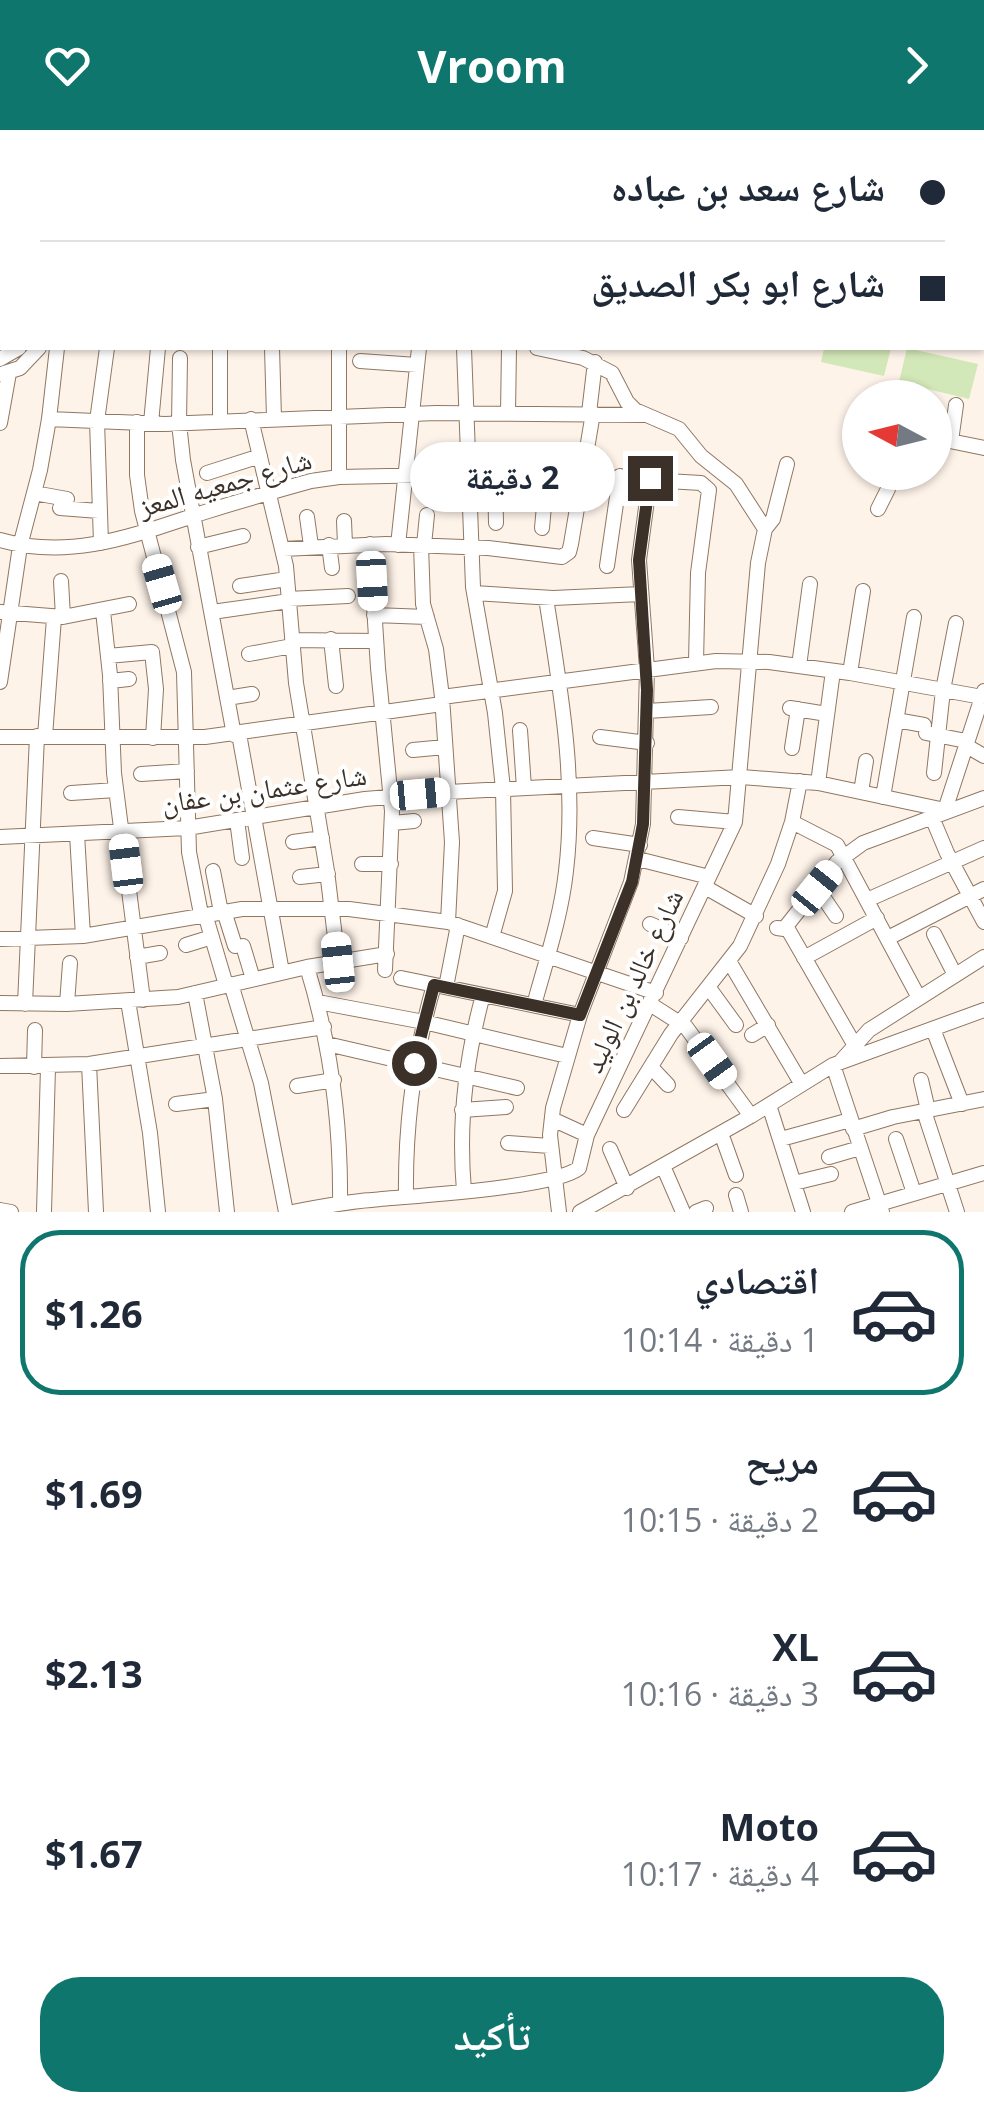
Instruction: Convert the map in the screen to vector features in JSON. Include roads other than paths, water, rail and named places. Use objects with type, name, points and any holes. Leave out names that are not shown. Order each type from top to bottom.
[{"type":"street","points":[[0,423],[5,373],[30,360],[38,350]]},
{"type":"street","points":[[0,682],[4,613],[34,493],[58,350]]},
{"type":"street","points":[[100,544],[97,421],[107,350]]},
{"type":"street","points":[[158,350],[137,475],[147,532],[182,656],[191,868],[213,913],[239,946],[253,979]]},
{"type":"street","points":[[220,350],[220,421]]},
{"type":"street","points":[[272,350],[274,418]]},
{"type":"street","points":[[338,477],[339,350]]},
{"type":"street","points":[[398,544],[419,350]]},
{"type":"street","points":[[464,350],[474,593],[492,691],[503,788],[505,892],[492,937]]},
{"type":"street","points":[[508,413],[509,350]]},
{"type":"street","points":[[544,350],[595,362],[612,373],[627,402],[645,415],[679,429],[701,456],[736,484],[764,529]]},
{"type":"street","points":[[180,358],[179,423],[192,516],[282,972]]},
{"type":"street","points":[[360,361],[417,365]]},
{"type":"street","points":[[283,549],[398,544],[562,556],[571,544],[595,362]]},
{"type":"street","points":[[952,415],[956,405]]},
{"type":"street","points":[[49,419],[179,423],[466,413],[645,415]]},
{"type":"street","points":[[251,420],[283,549],[302,726],[328,874],[338,962]]},
{"type":"street","points":[[952,441],[984,448]]},
{"type":"street","points":[[207,473],[260,456]]},
{"type":"street","name":"شارع خالد بن الوليد","points":[[554,1177],[576,1172],[587,1135],[735,822],[764,529],[774,519],[787,464]]},
{"type":"street","points":[[495,473],[496,523]]},
{"type":"street","points":[[542,528],[547,473]]},
{"type":"street","name":"شارع جمعيه المعز","points":[[0,540],[60,549],[100,544],[269,492],[338,477],[547,473],[704,484],[709,490],[700,560],[696,662]]},
{"type":"street","points":[[607,566],[620,476]]},
{"type":"street","points":[[559,1212],[550,1146],[552,1118],[580,1015],[639,852],[647,711],[639,560],[650,478]]},
{"type":"street","points":[[878,509],[888,490]]},
{"type":"street","points":[[34,493],[100,511]]},
{"type":"street","points":[[406,1196],[406,1131],[414,1063],[424,1022],[440,986],[453,924],[452,842],[442,700],[436,649],[422,593],[426,515]]},
{"type":"street","points":[[307,517],[311,546]]},
{"type":"street","points":[[344,521],[345,544]]},
{"type":"street","points":[[198,548],[243,536]]},
{"type":"street","points":[[0,1003],[136,1001],[195,993],[338,962],[386,962],[392,796],[370,544]]},
{"type":"street","points":[[328,545],[332,568]]},
{"type":"street","points":[[240,586],[287,579]]},
{"type":"street","points":[[25,1004],[32,836],[61,582]]},
{"type":"street","points":[[799,666],[810,584]]},
{"type":"street","points":[[850,673],[862,591]]},
{"type":"street","points":[[474,593],[546,598],[641,594]]},
{"type":"street","points":[[212,612],[348,596]]},
{"type":"street","points":[[534,1005],[566,874],[568,785],[559,681],[546,598]]},
{"type":"street","points":[[4,613],[58,618],[129,604]]},
{"type":"street","points":[[103,612],[116,790],[137,957],[138,1055],[158,1212]]},
{"type":"street","points":[[374,615],[427,617]]},
{"type":"street","points":[[883,797],[914,617]]},
{"type":"street","points":[[934,773],[930,731],[943,690],[956,623]]},
{"type":"street","points":[[250,654],[331,638],[376,641]]},
{"type":"street","points":[[331,638],[336,686]]},
{"type":"street","points":[[108,656],[152,652],[156,688],[153,738]]},
{"type":"street","points":[[0,737],[236,735],[492,691],[696,662],[799,666],[983,694],[938,813],[952,863],[977,893],[984,922]]},
{"type":"street","points":[[818,783],[833,670]]},
{"type":"street","points":[[110,681],[130,679]]},
{"type":"street","points":[[227,698],[252,694]]},
{"type":"street","points":[[647,711],[712,707]]},
{"type":"street","points":[[792,748],[794,708],[827,714]]},
{"type":"street","points":[[896,720],[966,743],[984,756]]},
{"type":"street","points":[[520,730],[524,788]]},
{"type":"street","points":[[600,737],[647,743]]},
{"type":"street","points":[[413,750],[445,747]]},
{"type":"street","points":[[862,792],[866,761]]},
{"type":"street","points":[[141,774],[187,771]]},
{"type":"street","name":"شارع عثمان بن عفان","points":[[0,838],[188,828],[392,796],[741,776],[818,783],[938,813]]},
{"type":"street","points":[[624,1110],[681,1022],[730,961],[756,916],[792,822],[800,781]]},
{"type":"street","points":[[71,794],[116,790]]},
{"type":"street","points":[[854,1044],[782,927],[844,856],[878,836],[984,798]]},
{"type":"street","points":[[678,817],[735,822]]},
{"type":"street","points":[[237,820],[242,858]]},
{"type":"street","points":[[392,823],[414,822]]},
{"type":"street","points":[[792,822],[826,837],[844,856],[920,998]]},
{"type":"street","points":[[77,834],[83,936]]},
{"type":"street","points":[[294,842],[322,838]]},
{"type":"street","points":[[593,838],[639,852],[707,882],[756,916]]},
{"type":"street","points":[[867,900],[984,848]]},
{"type":"street","points":[[362,864],[391,864]]},
{"type":"street","points":[[213,870],[212,937],[250,1040],[289,1212],[554,1177]]},
{"type":"street","points":[[300,877],[328,874]]},
{"type":"street","points":[[817,888],[836,916]]},
{"type":"street","points":[[888,938],[977,893]]},
{"type":"street","points":[[0,939],[83,936],[213,913],[268,908],[332,908],[453,924],[596,972],[653,999],[681,1022],[751,1116]]},
{"type":"street","points":[[804,958],[877,918]]},
{"type":"street","points":[[650,924],[681,938]]},
{"type":"street","points":[[934,934],[955,975]]},
{"type":"street","points":[[186,945],[212,937]]},
{"type":"street","points":[[137,957],[160,953]]},
{"type":"street","points":[[837,1063],[869,1030],[984,957]]},
{"type":"street","points":[[730,961],[801,1083]]},
{"type":"street","points":[[67,1004],[70,963]]},
{"type":"street","points":[[307,967],[334,1080],[339,1207]]},
{"type":"street","points":[[401,978],[580,1015]]},
{"type":"street","points":[[709,988],[736,1025]]},
{"type":"street","points":[[195,993],[215,1099],[228,1212]]},
{"type":"street","points":[[464,1191],[465,1076],[482,995]]},
{"type":"street","points":[[318,1002],[472,1032],[567,1056]]},
{"type":"street","points":[[590,1210],[837,1063],[984,1010]]},
{"type":"street","points":[[752,1035],[768,1025]]},
{"type":"street","points":[[0,1066],[89,1064],[324,1026]]},
{"type":"street","points":[[932,1029],[962,1104]]},
{"type":"street","points":[[36,1030],[41,1067],[44,1212]]},
{"type":"street","points":[[328,1044],[516,1088]]},
{"type":"street","points":[[837,1063],[852,1125],[881,1208]]},
{"type":"street","points":[[89,1064],[96,1212]]},
{"type":"street","points":[[651,1067],[668,1085]]},
{"type":"street","points":[[297,1086],[334,1080]]},
{"type":"street","points":[[921,1080],[956,1212]]},
{"type":"street","points":[[176,1104],[215,1099]]},
{"type":"street","points":[[782,1140],[984,1100]]},
{"type":"street","points":[[769,1105],[802,1212]]},
{"type":"street","points":[[462,1110],[506,1107]]},
{"type":"street","points":[[552,1118],[587,1135]]},
{"type":"street","points":[[721,1133],[736,1175]]},
{"type":"street","points":[[896,1139],[914,1193]]},
{"type":"street","points":[[508,1143],[550,1146]]},
{"type":"street","points":[[829,1157],[860,1148]]},
{"type":"street","points":[[610,1149],[627,1188]]},
{"type":"street","points":[[663,1166],[683,1212]]},
{"type":"street","points":[[794,1183],[831,1174]]},
{"type":"street","points":[[852,1212],[897,1205],[914,1193],[984,1174]]},
{"type":"street","points":[[736,1195],[741,1212]]},
{"type":"street","points":[[0,1210],[11,1212]]}]
